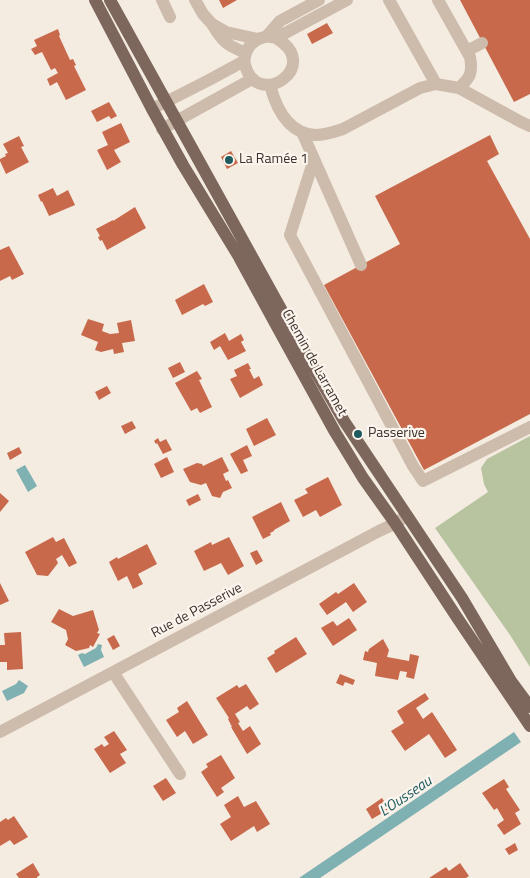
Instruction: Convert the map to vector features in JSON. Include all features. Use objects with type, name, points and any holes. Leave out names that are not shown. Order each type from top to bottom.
[{"type":"main road","name":"Chemin de Larramet","points":[[95,0],[162,129],[239,257],[335,432],[363,478],[530,726]]},
{"type":"main road","name":"Chemin de Larramet","points":[[110,0],[344,421],[462,598],[511,681],[530,707]]},
{"type":"street","points":[[162,0],[170,17]]},
{"type":"street","points":[[195,0],[221,38],[245,57]]},
{"type":"street","points":[[267,38],[280,21],[319,0]]},
{"type":"street","points":[[212,24],[226,32],[267,38],[285,43],[293,59],[292,68],[288,76],[270,85],[261,84],[252,79],[247,71],[245,57],[250,45],[267,38],[347,0]]},
{"type":"street","points":[[390,0],[436,84]]},
{"type":"street","points":[[438,0],[470,57],[472,67],[470,75],[459,88]]},
{"type":"street","points":[[466,51],[482,43]]},
{"type":"street","points":[[152,109],[245,57]]},
{"type":"street","points":[[162,129],[252,79]]},
{"type":"street","points":[[270,85],[277,107],[291,127],[316,135],[328,134],[342,129],[420,88],[436,84],[459,88],[527,122]]},
{"type":"street","points":[[302,132],[361,265]]},
{"type":"street","points":[[314,159],[290,234],[423,481],[530,427]]},
{"type":"street","name":"Rue de Passerive","points":[[0,732],[407,516]]},
{"type":"street","points":[[114,672],[180,774]]},
{"type":"green space","points":[[530,436],[530,667],[510,635],[435,528],[488,492],[484,484],[481,468],[487,459]]},
{"type":"water","points":[[25,465],[37,486],[28,492],[16,470]]},
{"type":"water","points":[[98,644],[102,645],[101,650],[104,657],[84,667],[78,655],[85,654],[96,648]]},
{"type":"water","points":[[19,680],[28,686],[24,693],[7,701],[2,691],[16,684]]},
{"type":"water","points":[[514,732],[521,742],[320,878],[299,878]]},
{"type":"building","points":[[219,0],[237,0],[223,8]]},
{"type":"building","points":[[460,0],[530,0],[530,94],[514,102]]},
{"type":"building","points":[[327,23],[333,33],[312,44],[307,34]]},
{"type":"building","points":[[58,29],[59,36],[70,60],[73,59],[76,65],[74,66],[86,90],[66,100],[57,82],[50,86],[47,79],[58,73],[55,68],[51,70],[42,52],[35,55],[31,49],[37,46],[34,40]]},
{"type":"building","points":[[109,102],[117,116],[111,119],[109,116],[97,122],[91,111]]},
{"type":"building","points":[[121,123],[130,142],[114,150],[121,162],[107,170],[97,150],[108,145],[102,132]]},
{"type":"building","points":[[490,135],[499,154],[487,161],[530,239],[530,414],[424,470],[324,285],[400,244],[375,196]]},
{"type":"building","points":[[19,136],[24,146],[21,147],[29,162],[6,174],[0,161],[8,153],[3,144]]},
{"type":"building","name":"La Ramée 1","points":[[231,151],[238,163],[227,169],[221,157]]},
{"type":"building","points":[[53,188],[57,196],[68,190],[75,205],[49,216],[38,195]]},
{"type":"building","points":[[135,207],[146,228],[107,250],[102,240],[100,241],[98,237],[100,236],[96,229]]},
{"type":"building","points":[[9,246],[24,274],[12,280],[10,276],[0,281],[0,250]]},
{"type":"building","points":[[204,284],[213,302],[205,306],[203,304],[182,315],[175,300]]},
{"type":"building","points":[[88,319],[104,324],[102,331],[110,334],[119,333],[117,323],[131,320],[135,341],[122,343],[124,352],[114,354],[113,349],[101,352],[95,350],[98,342],[81,335]]},
{"type":"building","points":[[225,333],[229,341],[241,334],[244,340],[241,342],[246,351],[228,360],[220,346],[214,350],[210,342]]},
{"type":"building","points":[[180,362],[185,372],[173,378],[168,368]]},
{"type":"building","points":[[248,363],[254,379],[259,376],[263,385],[240,398],[230,379],[237,376],[234,370]]},
{"type":"building","points":[[197,371],[202,379],[199,380],[212,407],[200,413],[197,408],[191,411],[175,383]]},
{"type":"building","points":[[107,386],[111,393],[99,400],[95,392]]},
{"type":"building","points":[[267,418],[276,435],[254,446],[246,429]]},
{"type":"building","points":[[132,421],[136,428],[125,434],[121,426]]},
{"type":"building","points":[[158,438],[160,442],[166,439],[172,450],[163,454],[154,441]]},
{"type":"building","points":[[247,445],[252,456],[243,460],[248,471],[241,474],[230,454]]},
{"type":"building","points":[[19,447],[22,453],[10,460],[7,453]]},
{"type":"building","points":[[167,457],[174,472],[161,478],[154,464]]},
{"type":"building","points":[[222,457],[229,471],[223,474],[232,488],[223,492],[220,498],[212,496],[206,483],[201,485],[190,482],[183,469],[197,463],[203,466]]},
{"type":"building","points":[[328,477],[342,505],[320,517],[316,510],[303,517],[294,500],[308,493],[305,489]]},
{"type":"building","points":[[0,493],[9,501],[0,512]]},
{"type":"building","points":[[198,494],[201,500],[189,506],[186,500]]},
{"type":"building","points":[[281,502],[290,521],[263,539],[252,517]]},
{"type":"building","points":[[53,537],[56,542],[64,538],[77,563],[69,567],[62,555],[56,559],[58,563],[48,576],[37,575],[25,552]]},
{"type":"building","points":[[229,537],[244,566],[228,575],[221,563],[204,571],[194,551],[211,542],[212,545]]},
{"type":"building","points":[[147,544],[157,564],[138,574],[143,584],[133,589],[127,576],[118,581],[109,562]]},
{"type":"building","points":[[257,550],[263,561],[256,565],[250,553]]},
{"type":"building","points":[[0,583],[9,601],[0,605]]},
{"type":"building","points":[[354,583],[367,602],[353,612],[346,602],[327,615],[319,604],[336,592],[338,594]]},
{"type":"building","points":[[59,609],[73,616],[93,610],[99,630],[97,633],[100,634],[93,647],[90,645],[89,648],[76,651],[65,645],[68,639],[66,630],[51,622]]},
{"type":"building","points":[[349,618],[357,630],[333,646],[321,628],[333,621],[337,626]]},
{"type":"building","points":[[21,632],[23,669],[7,670],[7,662],[0,662],[0,645],[5,645],[4,633]]},
{"type":"building","points":[[114,635],[120,646],[113,650],[107,639]]},
{"type":"building","points":[[296,637],[307,654],[276,673],[267,658],[275,653],[274,651]]},
{"type":"building","points":[[383,639],[389,650],[387,657],[409,661],[410,654],[419,656],[414,679],[406,677],[407,672],[400,671],[398,680],[375,676],[377,663],[363,660],[365,651],[368,652],[369,649]]},
{"type":"building","points":[[340,674],[355,680],[353,685],[345,682],[343,686],[336,683]]},
{"type":"building","points":[[246,684],[259,704],[250,710],[247,706],[235,714],[243,731],[250,726],[261,744],[247,754],[231,727],[229,718],[216,698],[237,685],[239,688]]},
{"type":"building","points":[[425,693],[429,699],[416,708],[423,719],[432,712],[457,750],[445,758],[429,734],[405,751],[391,731],[404,723],[397,711]]},
{"type":"building","points":[[187,701],[208,735],[193,744],[185,731],[177,737],[166,720],[179,712],[177,708]]},
{"type":"building","points":[[114,731],[127,750],[120,754],[126,763],[110,773],[94,749],[102,744],[104,747],[109,744],[104,737]]},
{"type":"building","points":[[221,755],[235,778],[221,788],[224,792],[217,797],[201,772],[208,767],[206,764]]},
{"type":"building","points":[[166,778],[176,793],[163,801],[153,786]]},
{"type":"building","points":[[504,779],[509,787],[506,789],[520,810],[515,813],[521,824],[504,835],[497,825],[504,820],[497,808],[494,810],[482,793]]},
{"type":"building","points":[[238,796],[244,807],[256,801],[270,824],[257,832],[254,826],[231,841],[220,824],[231,817],[224,805]]},
{"type":"building","points":[[382,798],[389,809],[372,819],[366,809]]},
{"type":"building","points":[[14,816],[28,837],[14,845],[10,840],[0,846],[0,822]]},
{"type":"building","points":[[515,843],[518,850],[509,855],[505,849]]},
{"type":"building","points":[[33,863],[40,875],[37,878],[19,878],[16,874]]},
{"type":"building","points":[[460,863],[469,876],[466,878],[429,878],[446,867],[449,871]]},
{"type":"place","name":"La Ramée 1","points":[[229,160]]},
{"type":"place","name":"Passerive","points":[[358,434]]},
{"type":"water label","name":"L'Ousseau","points":[[406,797]]}]
